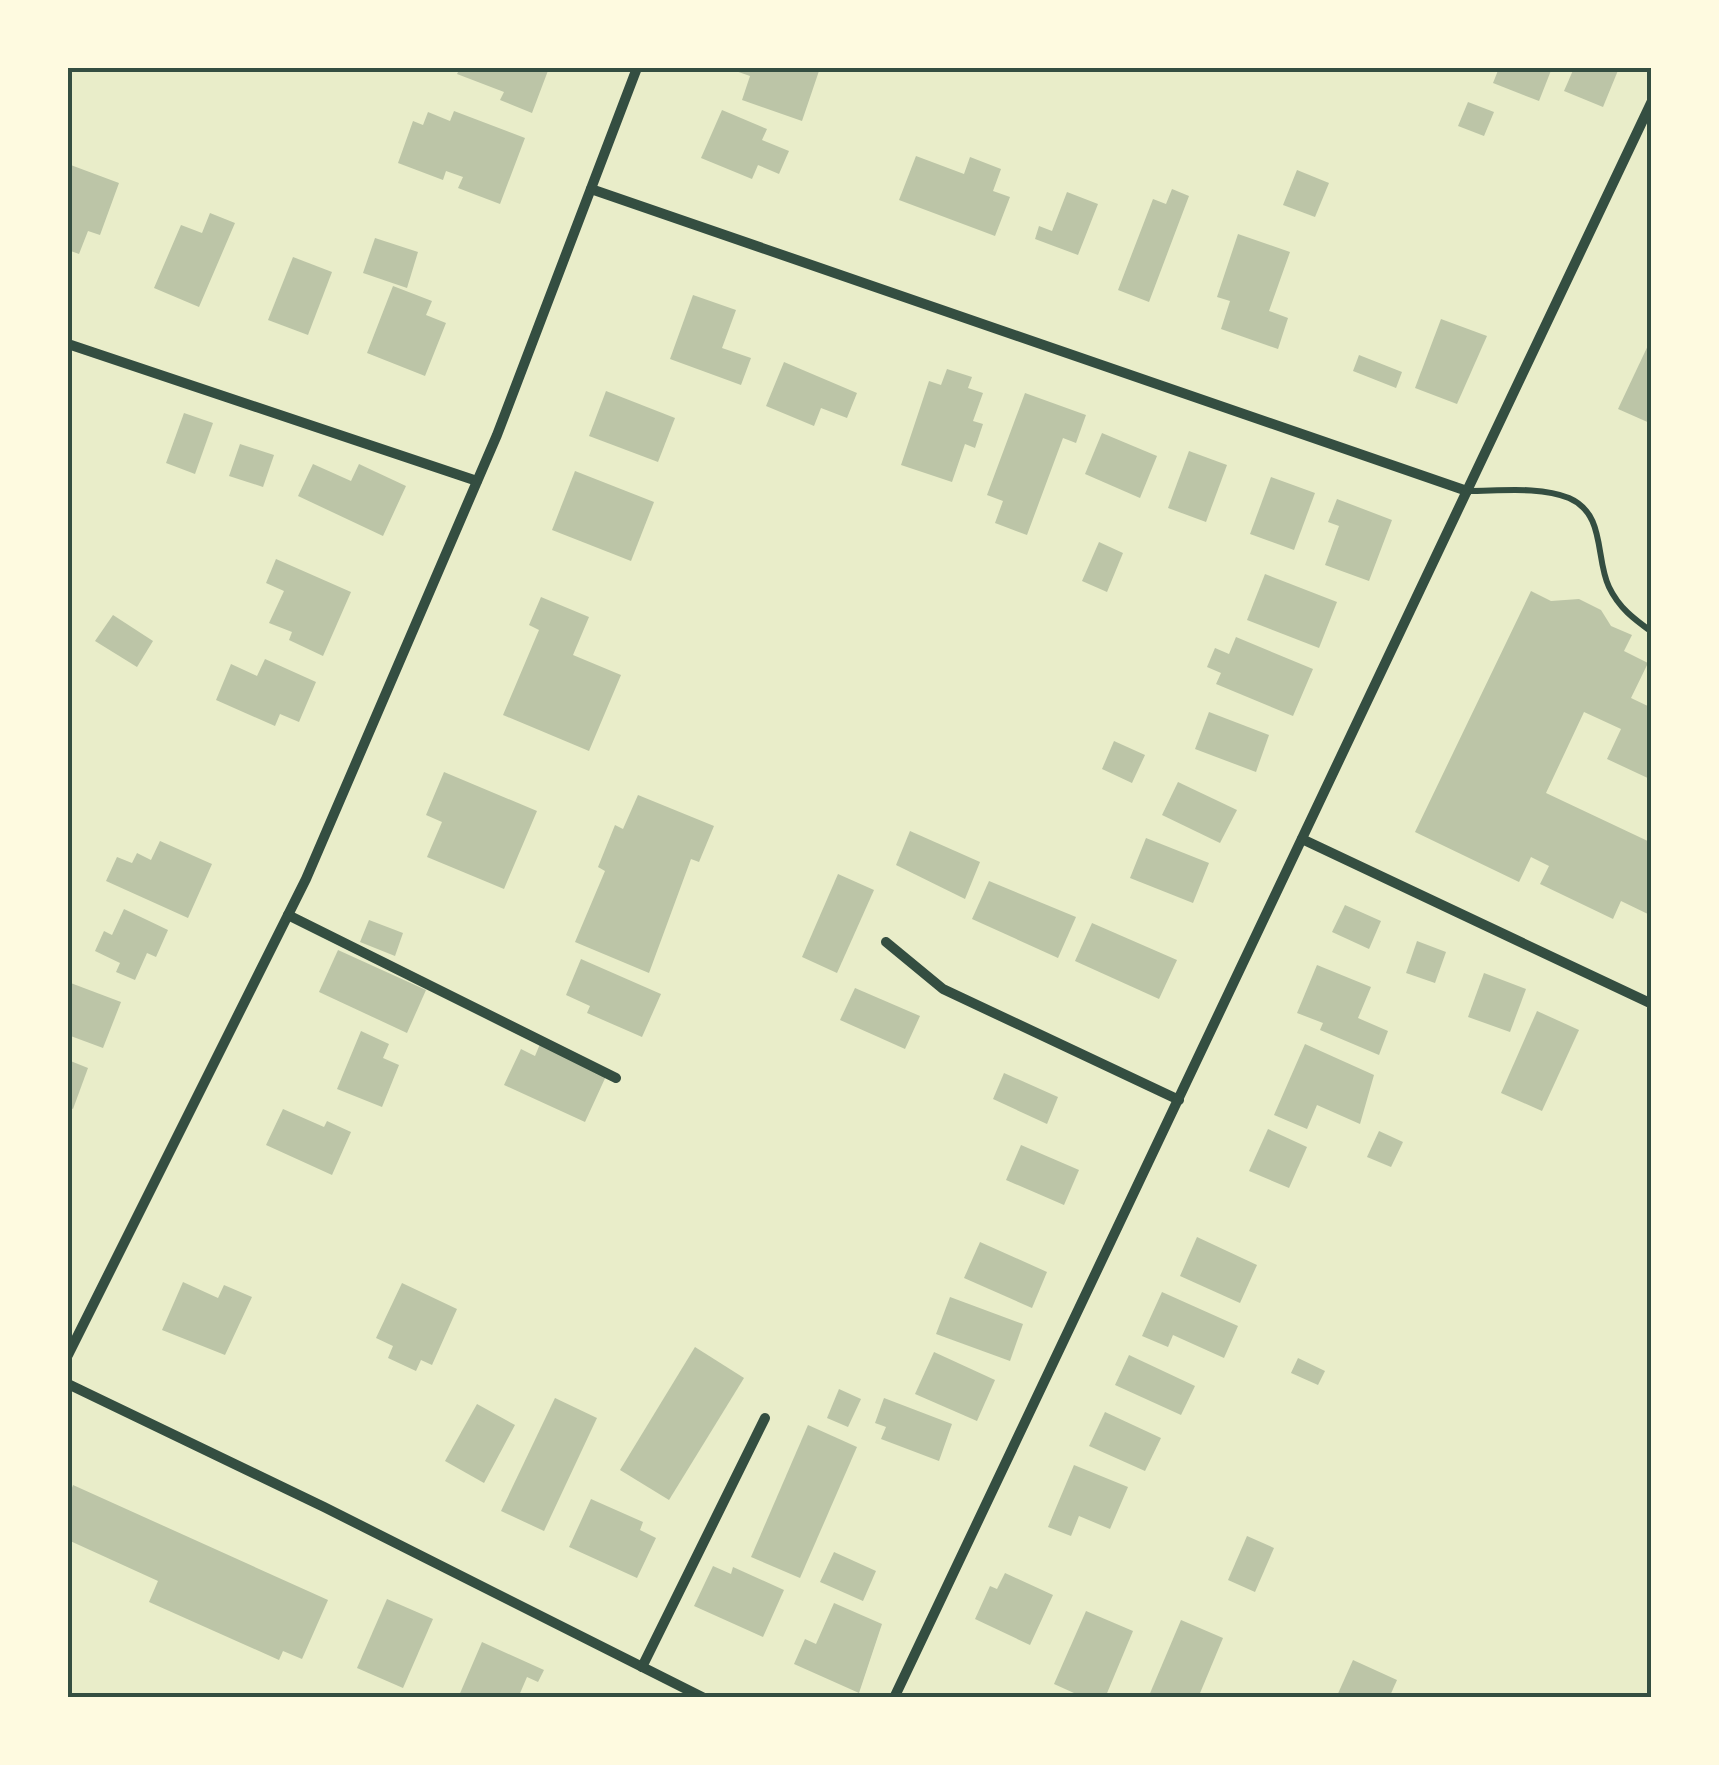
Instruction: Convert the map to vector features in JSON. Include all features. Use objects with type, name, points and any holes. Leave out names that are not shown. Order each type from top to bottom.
[{"type":"street","points":[[68,1356],[288,915],[497,435],[636,68]]},
{"type":"street","points":[[894,1698],[1652,101]]},
{"type":"street","points":[[591,189],[1467,491]]},
{"type":"street","points":[[68,344],[477,481]]},
{"type":"street","points":[[1302,838],[1652,1004]]},
{"type":"street","points":[[288,915],[616,1078]]},
{"type":"street","points":[[886,942],[943,989],[1178,1100]]},
{"type":"street","points":[[68,1384],[324,1507],[704,1698]]},
{"type":"street","points":[[642,1667],[765,1418]]},
{"type":"lane","points":[[1467,491],[1542,492],[1572,499],[1592,517],[1607,585],[1626,613],[1652,632]]},
{"type":"building","points":[[460,68],[549,68],[532,113],[500,100],[504,92],[457,74]]},
{"type":"building","points":[[727,68],[820,68],[802,121],[742,100],[750,76]]},
{"type":"building","points":[[1499,68],[1552,68],[1539,101],[1493,83]]},
{"type":"building","points":[[1574,68],[1619,68],[1603,107],[1564,91]]},
{"type":"building","points":[[1468,102],[1494,112],[1484,136],[1458,126]]},
{"type":"building","points":[[722,110],[767,129],[762,140],[789,151],[779,174],[758,165],[752,179],[701,158]]},
{"type":"building","points":[[454,111],[525,138],[500,204],[458,188],[463,177],[446,171],[443,180],[398,163],[413,121],[423,125],[428,112],[450,121]]},
{"type":"building","points":[[916,156],[964,174],[970,157],[1001,169],[993,191],[1010,197],[995,236],[899,200]]},
{"type":"building","points":[[68,164],[119,183],[100,235],[88,231],[79,254],[68,250]]},
{"type":"building","points":[[1297,170],[1329,183],[1315,217],[1283,205]]},
{"type":"building","points":[[1172,189],[1189,196],[1149,302],[1118,290],[1153,199],[1166,204]]},
{"type":"building","points":[[1067,192],[1098,204],[1078,255],[1035,239],[1039,226],[1052,231]]},
{"type":"building","points":[[210,213],[235,223],[199,307],[154,288],[181,225],[202,233]]},
{"type":"building","points":[[1238,234],[1290,252],[1269,311],[1288,318],[1278,349],[1221,329],[1230,301],[1217,297]]},
{"type":"building","points":[[375,238],[418,252],[407,288],[363,273]]},
{"type":"building","points":[[293,257],[332,272],[308,335],[268,320]]},
{"type":"building","points":[[393,286],[432,301],[426,315],[446,323],[425,376],[367,353]]},
{"type":"building","points":[[693,295],[736,310],[722,348],[751,358],[741,385],[670,359]]},
{"type":"building","points":[[1441,319],[1487,336],[1457,404],[1415,388]]},
{"type":"building","points":[[1652,337],[1652,424],[1618,409]]},
{"type":"building","points":[[1359,355],[1402,372],[1396,388],[1353,371]]},
{"type":"building","points":[[784,362],[857,393],[847,418],[821,408],[814,426],[766,406]]},
{"type":"building","points":[[947,369],[972,377],[968,388],[983,393],[973,421],[983,424],[975,448],[965,444],[952,482],[901,465],[929,381],[941,385]]},
{"type":"building","points":[[606,391],[675,418],[658,462],[589,436]]},
{"type":"building","points":[[1025,393],[1086,415],[1076,443],[1063,438],[1027,535],[995,523],[1003,501],[987,495]]},
{"type":"building","points":[[184,413],[213,423],[195,474],[166,463]]},
{"type":"building","points":[[1102,433],[1157,456],[1140,498],[1085,474]]},
{"type":"building","points":[[240,444],[274,455],[263,487],[229,476]]},
{"type":"building","points":[[1189,451],[1227,465],[1206,522],[1168,508]]},
{"type":"building","points":[[313,464],[351,481],[359,464],[406,486],[383,536],[298,496]]},
{"type":"building","points":[[575,471],[654,502],[631,561],[552,530]]},
{"type":"building","points":[[1271,477],[1315,493],[1294,550],[1250,534]]},
{"type":"building","points":[[1337,499],[1392,520],[1369,581],[1325,565],[1339,526],[1328,522]]},
{"type":"building","points":[[1099,542],[1123,553],[1107,592],[1082,581]]},
{"type":"building","points":[[276,559],[351,592],[323,656],[289,640],[292,632],[269,623],[284,591],[266,583]]},
{"type":"building","points":[[1265,574],[1337,602],[1319,648],[1247,620]]},
{"type":"building","points":[[1531,591],[1551,601],[1579,599],[1601,610],[1611,626],[1632,635],[1624,651],[1648,663],[1631,698],[1652,708],[1652,780],[1607,759],[1621,729],[1584,712],[1546,793],[1652,843],[1652,916],[1621,901],[1613,919],[1540,884],[1549,866],[1531,857],[1519,882],[1415,832]]},
{"type":"building","points":[[541,597],[589,617],[573,655],[621,675],[589,751],[503,715],[539,630],[529,625]]},
{"type":"building","points":[[113,615],[153,641],[137,667],[95,641]]},
{"type":"building","points":[[1236,637],[1313,669],[1293,716],[1216,684],[1221,673],[1207,667],[1215,648],[1229,654]]},
{"type":"building","points":[[265,659],[316,682],[299,722],[280,714],[275,726],[216,700],[231,664],[257,676]]},
{"type":"building","points":[[1209,712],[1269,735],[1256,772],[1195,749]]},
{"type":"building","points":[[1114,741],[1145,755],[1132,783],[1102,769]]},
{"type":"building","points":[[444,772],[537,811],[504,889],[427,857],[442,822],[426,815]]},
{"type":"building","points":[[1178,782],[1237,810],[1220,843],[1162,815]]},
{"type":"building","points":[[638,795],[714,826],[699,862],[691,859],[649,973],[575,942],[605,871],[598,867],[615,825],[623,829]]},
{"type":"building","points":[[910,831],[980,862],[965,899],[896,865]]},
{"type":"building","points":[[1146,838],[1209,863],[1193,903],[1130,878]]},
{"type":"building","points":[[160,841],[212,864],[188,918],[106,881],[117,857],[132,863],[137,853],[151,860]]},
{"type":"building","points":[[838,874],[874,890],[837,973],[802,957]]},
{"type":"building","points":[[989,881],[1076,917],[1058,958],[972,919]]},
{"type":"building","points":[[1345,905],[1381,921],[1369,949],[1332,932]]},
{"type":"building","points":[[124,909],[168,930],[156,957],[147,953],[135,980],[116,972],[120,963],[95,951],[104,931],[112,935]]},
{"type":"building","points":[[369,920],[403,933],[395,956],[360,942]]},
{"type":"building","points":[[1092,923],[1177,960],[1159,999],[1075,961]]},
{"type":"building","points":[[1417,941],[1446,952],[1435,983],[1406,973]]},
{"type":"building","points":[[338,950],[426,990],[407,1033],[319,992]]},
{"type":"building","points":[[581,959],[661,994],[642,1037],[587,1013],[590,1006],[566,995]]},
{"type":"building","points":[[1317,965],[1371,987],[1358,1018],[1388,1031],[1379,1055],[1320,1030],[1323,1023],[1297,1013]]},
{"type":"building","points":[[1484,973],[1526,989],[1510,1032],[1468,1017]]},
{"type":"building","points":[[68,982],[121,1002],[103,1048],[68,1035]]},
{"type":"building","points":[[855,988],[920,1016],[905,1049],[840,1020]]},
{"type":"building","points":[[1537,1011],[1579,1030],[1542,1111],[1501,1093]]},
{"type":"building","points":[[361,1031],[389,1044],[383,1058],[399,1065],[382,1107],[337,1089]]},
{"type":"building","points":[[540,1044],[607,1074],[585,1122],[504,1085],[521,1049],[535,1056]]},
{"type":"building","points":[[1305,1044],[1374,1075],[1360,1124],[1317,1105],[1307,1129],[1274,1115]]},
{"type":"building","points":[[68,1060],[88,1068],[73,1109],[68,1107]]},
{"type":"building","points":[[1004,1073],[1058,1097],[1047,1124],[993,1099]]},
{"type":"building","points":[[283,1109],[324,1127],[327,1121],[351,1132],[332,1175],[266,1145]]},
{"type":"building","points":[[1268,1129],[1307,1147],[1289,1188],[1249,1171]]},
{"type":"building","points":[[1379,1131],[1403,1142],[1391,1167],[1367,1157]]},
{"type":"building","points":[[1021,1145],[1079,1170],[1064,1205],[1006,1180]]},
{"type":"building","points":[[1197,1237],[1257,1265],[1240,1303],[1180,1276]]},
{"type":"building","points":[[980,1242],[1047,1272],[1032,1308],[964,1278]]},
{"type":"building","points":[[183,1282],[218,1298],[224,1285],[252,1297],[225,1355],[162,1330]]},
{"type":"building","points":[[402,1283],[457,1309],[432,1365],[421,1360],[416,1371],[388,1358],[393,1346],[376,1338]]},
{"type":"building","points":[[1162,1292],[1238,1326],[1224,1358],[1173,1335],[1168,1347],[1142,1336]]},
{"type":"building","points":[[950,1297],[1023,1324],[1010,1361],[936,1334]]},
{"type":"building","points":[[695,1347],[744,1378],[669,1500],[620,1470]]},
{"type":"building","points":[[934,1352],[995,1380],[977,1421],[915,1394]]},
{"type":"building","points":[[1129,1355],[1195,1386],[1181,1415],[1115,1385]]},
{"type":"building","points":[[1298,1358],[1325,1371],[1318,1385],[1291,1373]]},
{"type":"building","points":[[839,1389],[861,1399],[848,1427],[827,1418]]},
{"type":"building","points":[[555,1398],[597,1418],[544,1531],[501,1511]]},
{"type":"building","points":[[884,1398],[952,1424],[939,1461],[881,1439],[886,1427],[875,1423]]},
{"type":"building","points":[[477,1404],[515,1425],[484,1483],[445,1461]]},
{"type":"building","points":[[1105,1412],[1161,1438],[1145,1471],[1089,1446]]},
{"type":"building","points":[[808,1425],[857,1447],[800,1578],[751,1557]]},
{"type":"building","points":[[1074,1465],[1128,1487],[1110,1529],[1079,1516],[1071,1536],[1048,1527]]},
{"type":"building","points":[[73,1485],[328,1600],[302,1659],[283,1651],[279,1660],[149,1602],[158,1581],[68,1540],[68,1499]]},
{"type":"building","points":[[591,1499],[643,1522],[640,1530],[656,1538],[637,1578],[569,1547]]},
{"type":"building","points":[[1247,1536],[1274,1548],[1255,1592],[1228,1580]]},
{"type":"building","points":[[834,1552],[876,1571],[863,1601],[820,1582]]},
{"type":"building","points":[[713,1566],[731,1574],[733,1567],[784,1590],[763,1637],[694,1606]]},
{"type":"building","points":[[1005,1573],[1053,1595],[1030,1645],[975,1619],[990,1586],[997,1589]]},
{"type":"building","points":[[387,1599],[433,1619],[403,1688],[357,1668]]},
{"type":"building","points":[[834,1603],[882,1624],[859,1693],[794,1664],[805,1639],[816,1644]]},
{"type":"building","points":[[1086,1611],[1133,1631],[1105,1698],[1085,1698],[1054,1684]]},
{"type":"building","points":[[1181,1620],[1223,1638],[1198,1698],[1148,1698]]},
{"type":"building","points":[[482,1642],[544,1670],[538,1682],[527,1677],[518,1698],[458,1698]]},
{"type":"building","points":[[1353,1660],[1397,1680],[1389,1698],[1336,1698]]}]
